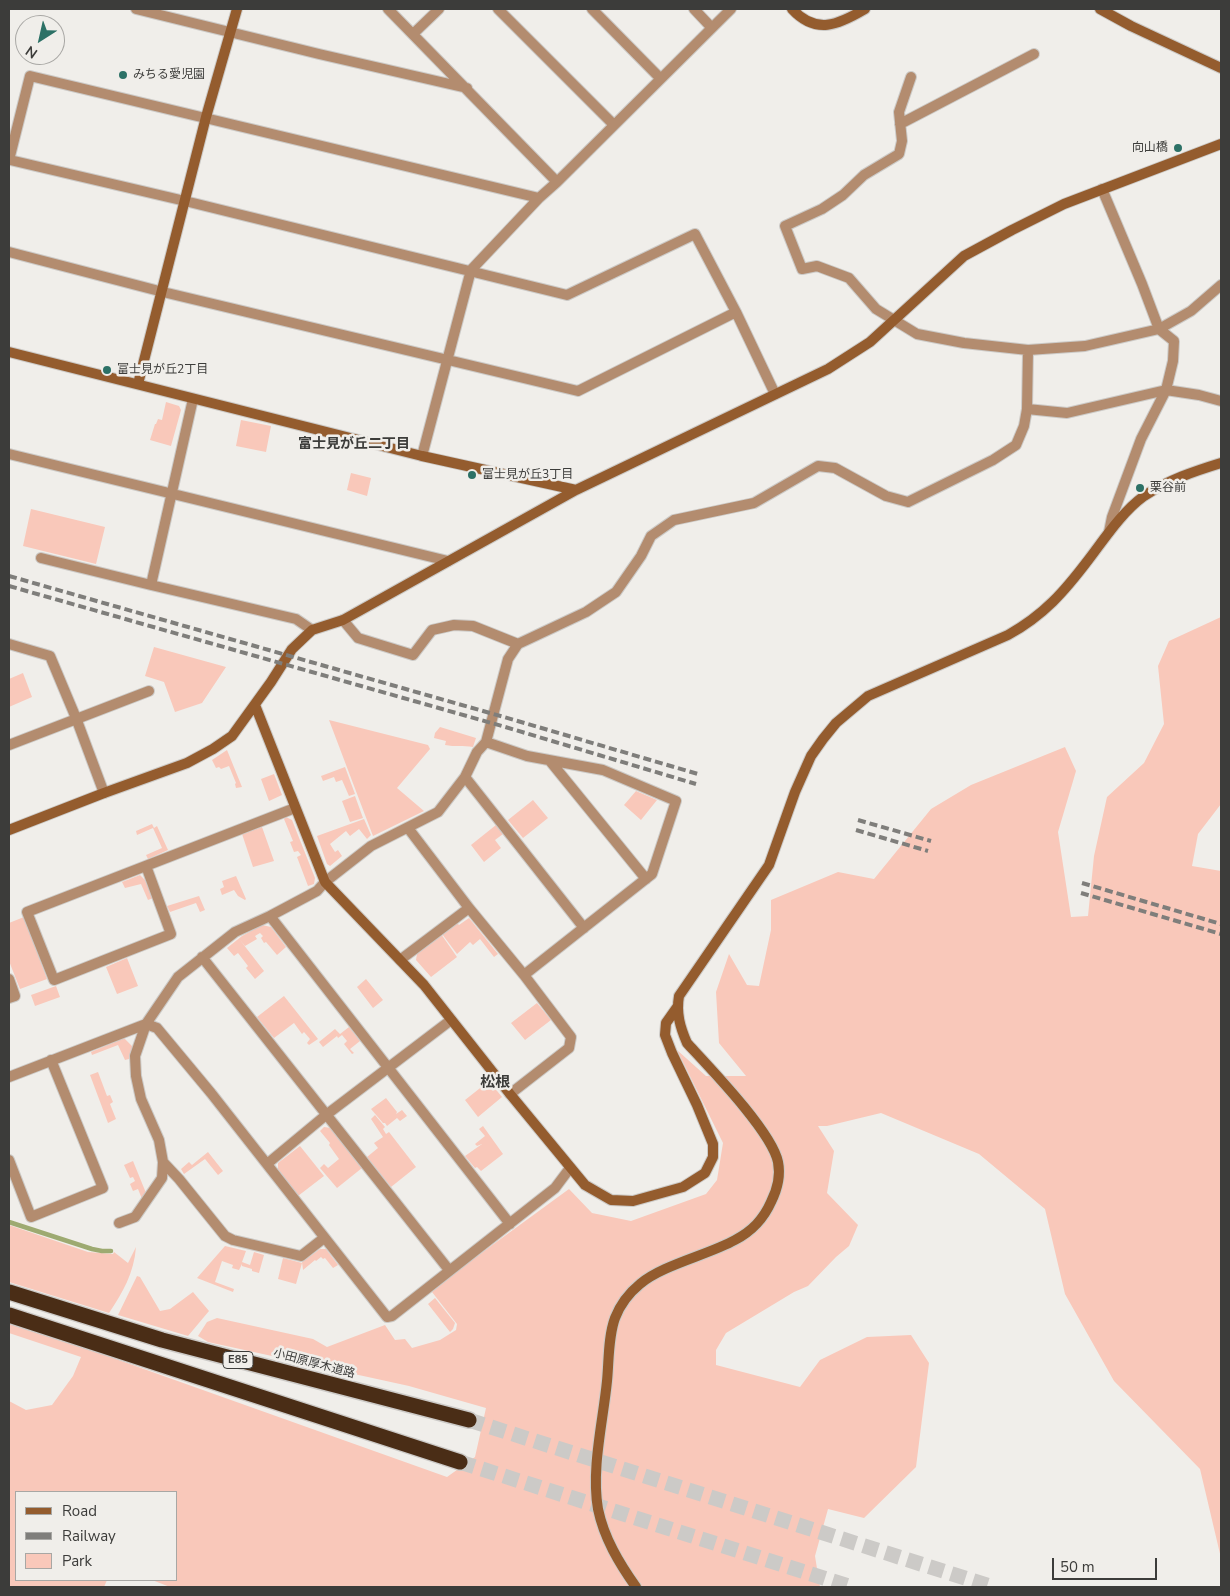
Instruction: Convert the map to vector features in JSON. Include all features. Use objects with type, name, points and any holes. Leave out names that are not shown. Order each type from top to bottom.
[{"type":"highway","name":"小田原厚木道路","points":[[9,1292],[162,1340],[469,1420]]},
{"type":"highway","name":"E85","points":[[9,1315],[460,1462]]},
{"type":"street","points":[[136,9],[467,88]]},
{"type":"street","points":[[138,384],[163,292],[206,117],[237,9]]},
{"type":"street","points":[[388,9],[557,182]]},
{"type":"street","points":[[413,34],[439,9]]},
{"type":"street","points":[[498,9],[614,125]]},
{"type":"street","points":[[592,9],[660,78]]},
{"type":"street","points":[[694,9],[711,27]]},
{"type":"street","points":[[422,456],[471,270],[539,198],[731,9]]},
{"type":"street","points":[[792,9],[800,17],[821,26],[836,24],[865,9]]},
{"type":"street","points":[[1100,9],[1131,26],[1221,68]]},
{"type":"street","points":[[900,124],[1034,54]]},
{"type":"street","points":[[539,198],[30,76],[9,160],[471,270],[567,295],[695,234],[736,312],[774,394]]},
{"type":"street","points":[[911,77],[899,112],[902,141],[899,154],[864,175],[843,195],[822,210],[785,226],[802,270],[817,266],[849,278],[876,309],[917,334],[964,343],[1028,350],[1085,346],[1159,329],[1191,311],[1221,285]]},
{"type":"street","points":[[9,830],[186,763],[213,749],[232,736],[292,649],[312,630],[343,620],[576,490],[828,369],[870,342],[964,256],[1064,204],[1221,144]]},
{"type":"street","points":[[1102,189],[1159,329],[1174,341],[1173,361],[1166,390],[1141,439],[1112,517],[1109,532]]},
{"type":"street","points":[[9,252],[163,292],[578,390],[736,312]]},
{"type":"street","points":[[119,1223],[135,1218],[162,1178],[163,1162],[159,1140],[141,1099],[136,1076],[135,1056],[146,1024],[178,978],[235,932],[317,891],[325,882],[371,846],[442,810],[465,777],[477,752],[486,742],[508,659],[518,644],[586,612],[616,592],[642,556],[651,536],[674,520],[754,503],[818,466],[836,468],[886,496],[908,502],[993,460],[1016,445],[1024,426],[1027,409],[1028,350]]},
{"type":"street","points":[[9,352],[422,456],[576,490]]},
{"type":"street","points":[[1027,409],[1067,412],[1166,390],[1199,395],[1221,401]]},
{"type":"street","points":[[151,585],[193,399]]},
{"type":"street","points":[[9,454],[448,561]]},
{"type":"street","points":[[636,1587],[624,1570],[604,1531],[598,1508],[597,1478],[600,1440],[608,1354],[615,1319],[630,1294],[641,1283],[669,1268],[735,1240],[759,1223],[768,1208],[779,1180],[778,1162],[773,1147],[748,1113],[687,1043],[680,1027],[679,996],[769,865],[805,769],[819,744],[836,723],[868,696],[1008,635],[1027,624],[1041,614],[1072,581],[1109,532],[1143,497],[1165,484],[1192,472],[1221,463]]},
{"type":"street","points":[[41,558],[296,619],[312,630]]},
{"type":"street","points":[[343,620],[358,638],[413,655],[432,630],[454,625],[473,626],[518,644]]},
{"type":"street","points":[[9,644],[50,656],[104,793]]},
{"type":"street","points":[[9,745],[149,691]]},
{"type":"street","points":[[255,705],[325,882],[424,985],[585,1185],[611,1200],[632,1201],[683,1187],[699,1178],[709,1168],[713,1157],[713,1144],[665,1035],[666,1023],[678,1006]]},
{"type":"street","points":[[486,742],[526,756],[603,770],[676,801],[652,874],[524,974]]},
{"type":"street","points":[[550,761],[646,880]]},
{"type":"street","points":[[465,777],[584,928]]},
{"type":"street","points":[[146,866],[171,934],[54,980],[27,912],[296,808]]},
{"type":"street","points":[[408,828],[469,908],[524,974],[571,1038],[569,1048],[510,1094]]},
{"type":"street","points":[[400,960],[469,908]]},
{"type":"street","points":[[270,916],[510,1224]]},
{"type":"street","points":[[202,957],[449,1270]]},
{"type":"street","points":[[9,979],[15,996],[9,998]]},
{"type":"street","points":[[267,1164],[326,1115],[451,1020]]},
{"type":"street","points":[[9,1077],[146,1024],[157,1028],[387,1317],[392,1316],[555,1188],[570,1168]]},
{"type":"street","points":[[9,1160],[32,1217],[103,1188],[51,1060]]},
{"type":"street","points":[[163,1162],[180,1179],[225,1236],[232,1240],[301,1256],[324,1238]]},
{"type":"green space","points":[[166,402],[179,406],[181,410],[171,446],[150,440],[158,419],[162,420]]},
{"type":"green space","points":[[241,420],[271,426],[266,452],[236,446]]},
{"type":"green space","points":[[351,473],[371,478],[367,496],[347,490]]},
{"type":"green space","points":[[31,509],[105,527],[96,564],[23,546]]},
{"type":"green space","points":[[1221,617],[1221,804],[1198,834],[1192,866],[1221,871],[1221,1558],[1200,1469],[1114,1381],[1065,1294],[1045,1209],[979,1154],[881,1113],[827,1126],[818,1126],[834,1151],[827,1193],[858,1225],[849,1246],[808,1286],[794,1292],[726,1333],[716,1350],[716,1365],[800,1387],[820,1360],[867,1337],[911,1335],[929,1363],[916,1467],[864,1518],[828,1509],[815,1556],[820,1587],[170,1587],[155,1581],[178,1581],[178,1491],[15,1491],[15,1581],[107,1581],[104,1587],[9,1587],[9,1401],[26,1410],[52,1405],[73,1376],[81,1357],[9,1333],[9,1323],[85,1348],[447,1477],[475,1457],[486,1408],[409,1386],[208,1342],[198,1336],[207,1322],[217,1318],[313,1339],[327,1347],[385,1325],[395,1340],[405,1339],[412,1348],[440,1340],[456,1330],[457,1324],[432,1292],[465,1265],[569,1189],[592,1213],[631,1221],[706,1194],[717,1180],[723,1143],[677,1050],[706,1076],[746,1076],[719,1043],[716,992],[729,954],[747,985],[759,986],[771,930],[771,900],[838,872],[874,879],[931,809],[971,785],[1065,747],[1076,771],[1058,832],[1071,917],[1088,916],[1094,856],[1107,797],[1144,763],[1164,724],[1158,666],[1169,641]]},
{"type":"green space","points":[[154,647],[226,667],[202,703],[175,712],[164,682],[145,676]]},
{"type":"green space","points":[[23,673],[32,697],[9,707],[9,679]]},
{"type":"green space","points":[[329,720],[428,745],[430,749],[397,788],[424,811],[373,836]]},
{"type":"green space","points":[[440,727],[476,738],[473,747],[445,745],[446,741],[434,738],[435,733]]},
{"type":"green space","points":[[227,750],[242,787],[236,788],[236,783],[229,766],[221,769],[219,767],[216,768],[212,760]]},
{"type":"green space","points":[[345,767],[355,794],[349,796],[342,780],[336,782],[334,777],[323,781],[321,776]]},
{"type":"green space","points":[[274,774],[282,795],[269,801],[261,779]]},
{"type":"green space","points":[[636,791],[657,800],[641,820],[624,805]]},
{"type":"green space","points":[[355,796],[363,818],[350,822],[342,801]]},
{"type":"green space","points":[[533,800],[548,818],[523,838],[508,820]]},
{"type":"green space","points":[[286,817],[292,820],[315,878],[314,884],[308,886],[297,857],[301,855],[298,851],[294,852],[290,842],[293,841],[284,819]]},
{"type":"green space","points":[[364,819],[371,835],[367,839],[359,829],[350,836],[346,831],[330,844],[335,852],[338,850],[342,856],[330,866],[327,864],[317,836]]},
{"type":"green space","points":[[152,824],[154,828],[157,826],[168,850],[148,859],[146,855],[162,848],[153,828],[137,835],[136,831]]},
{"type":"green space","points":[[496,825],[503,834],[495,840],[501,848],[484,862],[471,845]]},
{"type":"green space","points":[[262,827],[274,861],[253,867],[242,834]]},
{"type":"green space","points":[[140,875],[145,880],[153,898],[148,900],[141,884],[125,888],[122,882]]},
{"type":"green space","points":[[236,876],[245,900],[238,896],[234,890],[222,895],[220,889],[224,887],[222,881]]},
{"type":"green space","points":[[199,896],[205,910],[200,912],[196,903],[170,912],[167,906]]},
{"type":"green space","points":[[24,917],[47,979],[20,989],[9,961],[9,923]]},
{"type":"green space","points":[[469,918],[498,954],[494,957],[480,939],[473,945],[470,942],[457,954],[442,934],[457,923],[459,925]]},
{"type":"green space","points":[[262,925],[271,927],[286,947],[277,955],[266,942],[264,943],[261,938],[263,936],[260,933],[255,936],[257,939],[245,946],[240,940],[264,971],[255,979],[246,968],[248,966],[238,953],[234,956],[227,948],[242,936]]},
{"type":"green space","points":[[441,934],[457,957],[431,977],[416,960],[417,954]]},
{"type":"green space","points":[[127,958],[138,986],[117,994],[106,967]]},
{"type":"green space","points":[[366,979],[383,1000],[373,1008],[357,987]]},
{"type":"green space","points":[[56,986],[60,997],[35,1006],[31,995]]},
{"type":"green space","points":[[284,996],[318,1039],[309,1045],[307,1043],[310,1039],[304,1032],[302,1034],[294,1023],[274,1038],[257,1017]]},
{"type":"green space","points":[[537,1003],[551,1020],[525,1040],[511,1023]]},
{"type":"green space","points":[[349,1027],[360,1041],[350,1049],[354,1053],[352,1054],[344,1044],[347,1041],[342,1035],[338,1038],[337,1036],[323,1047],[319,1042],[335,1029],[340,1034]]},
{"type":"green space","points":[[124,1038],[133,1047],[129,1059],[125,1060],[118,1045],[92,1055],[91,1052]]},
{"type":"green space","points":[[98,1072],[107,1096],[110,1095],[113,1102],[110,1104],[116,1119],[108,1123],[90,1075]]},
{"type":"green space","points":[[489,1081],[502,1097],[478,1117],[465,1100]]},
{"type":"green space","points":[[386,1098],[397,1112],[396,1114],[402,1110],[407,1116],[400,1121],[397,1118],[387,1126],[371,1109]]},
{"type":"green space","points":[[375,1115],[385,1127],[383,1129],[386,1134],[389,1132],[416,1167],[391,1187],[367,1157],[378,1148],[374,1143],[383,1137],[371,1119]]},
{"type":"green space","points":[[483,1126],[503,1154],[481,1171],[477,1167],[475,1168],[465,1156],[482,1144],[477,1146],[475,1144],[485,1136],[479,1129]]},
{"type":"green space","points":[[324,1127],[331,1128],[362,1168],[337,1188],[320,1168],[324,1164],[328,1168],[339,1159],[329,1145],[330,1143],[320,1131]]},
{"type":"green space","points":[[300,1146],[324,1176],[298,1196],[278,1169],[278,1163]]},
{"type":"green space","points":[[208,1152],[223,1171],[218,1175],[205,1159],[184,1174],[181,1169],[189,1162],[192,1165]]},
{"type":"green space","points":[[133,1161],[146,1193],[142,1199],[138,1189],[133,1191],[130,1184],[135,1181],[133,1177],[130,1178],[124,1165]]},
{"type":"green space","points":[[9,1225],[88,1252],[113,1254],[114,1252],[128,1263],[136,1247],[133,1265],[127,1282],[109,1313],[9,1282]]},
{"type":"green space","points":[[225,1246],[246,1251],[242,1262],[250,1265],[254,1252],[264,1255],[259,1273],[242,1266],[242,1264],[239,1270],[232,1268],[233,1265],[222,1261],[215,1282],[234,1289],[233,1292],[197,1278]]},
{"type":"green space","points":[[320,1249],[326,1249],[338,1265],[333,1268],[325,1258],[321,1257],[303,1270],[302,1262]]},
{"type":"green space","points":[[283,1258],[302,1263],[296,1284],[278,1279]]},
{"type":"green space","points":[[137,1276],[140,1277],[160,1311],[170,1309],[193,1292],[209,1311],[188,1336],[118,1315]]},
{"type":"green space","points":[[435,1298],[455,1323],[450,1332],[428,1304]]},
{"type":"waterway","points":[[9,1222],[92,1249],[111,1251]]},
{"type":"tunnel","points":[[469,1420],[993,1587]]},
{"type":"tunnel","points":[[460,1462],[852,1587]]},
{"type":"railway","points":[[9,576],[698,774]]},
{"type":"railway","points":[[9,586],[502,726],[696,784]]},
{"type":"railway","points":[[858,820],[931,841]]},
{"type":"railway","points":[[856,830],[928,851]]},
{"type":"railway","points":[[1082,883],[1221,924]]},
{"type":"railway","points":[[1081,893],[1221,934]]},
{"type":"place","name":"みちる愛児園","points":[[123,75]]},
{"type":"place","name":"向山橋","points":[[1178,148]]},
{"type":"place","name":"富士見が丘2丁目","points":[[107,370]]},
{"type":"place","name":"富士見が丘3丁目","points":[[472,475]]},
{"type":"place","name":"栗谷前","points":[[1140,488]]},
{"type":"district","name":"富士見が丘二丁目","points":[[354,445]]},
{"type":"district","name":"松根","points":[[495,1083]]}]
